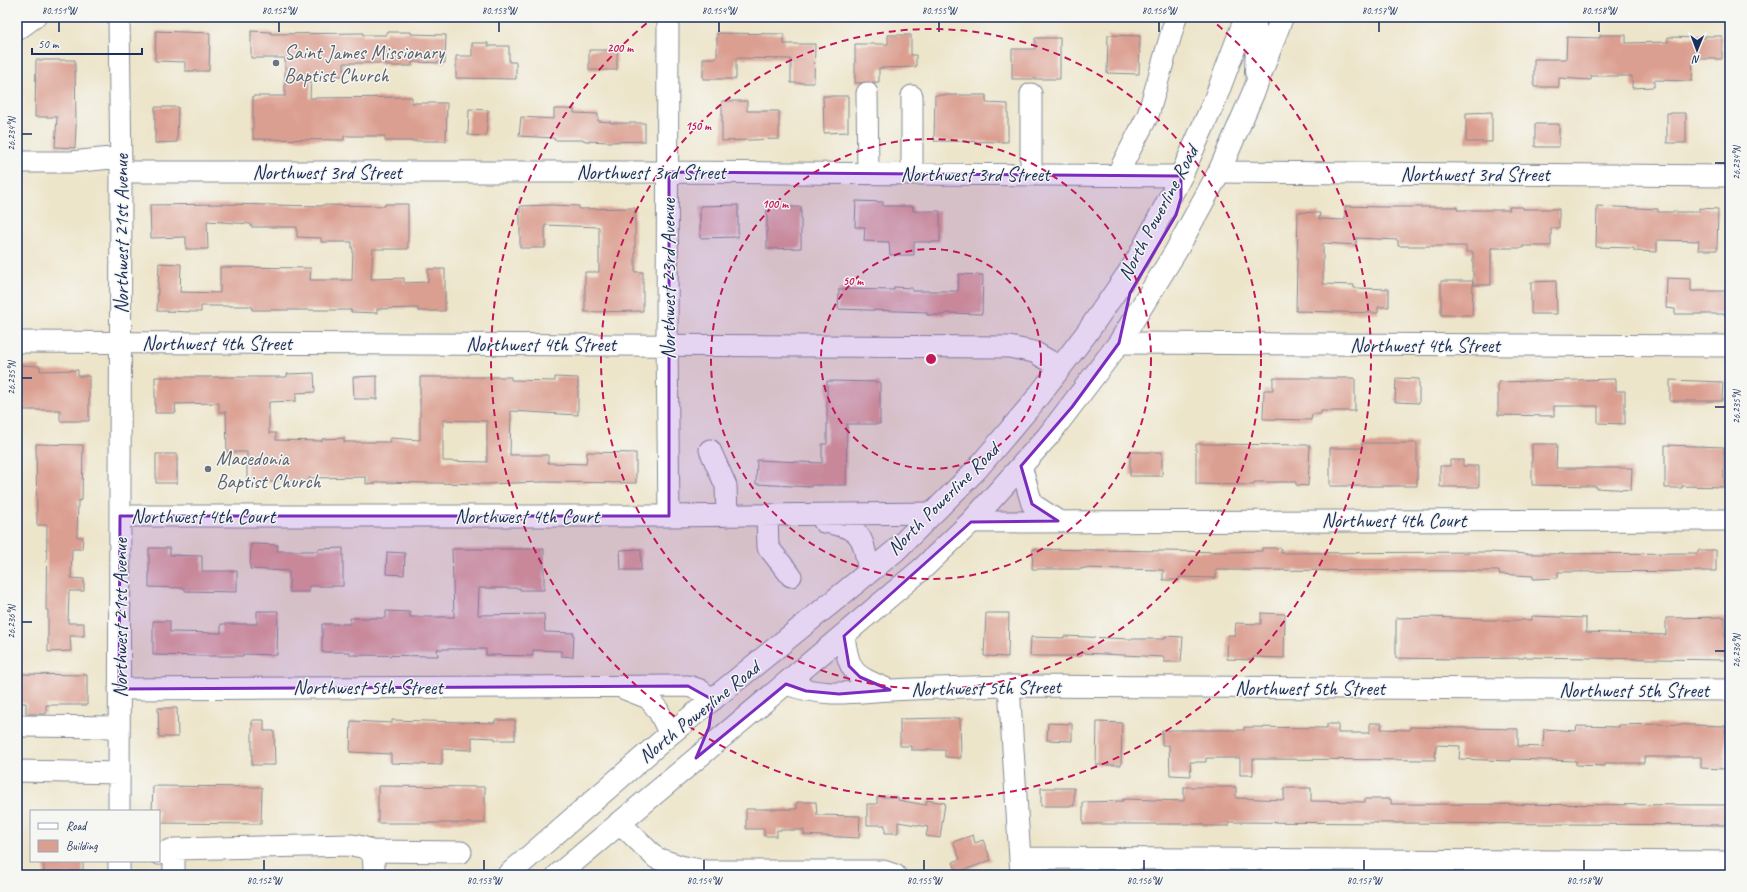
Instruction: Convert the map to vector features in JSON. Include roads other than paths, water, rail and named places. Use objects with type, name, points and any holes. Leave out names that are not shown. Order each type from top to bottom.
[{"type":"main road","name":"North Powerline Road","points":[[508,875],[670,734],[895,551],[976,470],[1033,403],[1086,334],[1136,262],[1181,176],[1214,102],[1246,17]]},
{"type":"main road","points":[[1254,17],[1257,52],[1254,91]]},
{"type":"main road","name":"North Powerline Road","points":[[558,875],[618,822],[844,636],[923,568],[971,522],[1048,436],[1119,343],[1176,251],[1219,172],[1254,91],[1282,17]]},
{"type":"main road","points":[[1119,343],[1125,308],[1130,293],[1176,215],[1181,198],[1181,176]]},
{"type":"main road","points":[[1048,436],[1056,413],[1060,367]]},
{"type":"main road","points":[[786,684],[789,656],[803,627]]},
{"type":"main road","points":[[696,758],[709,727],[713,700]]},
{"type":"street","points":[[17,30],[35,17]]},
{"type":"street","name":"Northwest 21st Avenue","points":[[119,17],[121,164],[119,810]]},
{"type":"street","name":"Northwest 23rd Avenue","points":[[668,17],[669,172],[667,344],[669,516]]},
{"type":"street","points":[[1117,176],[1148,115],[1176,17]]},
{"type":"street","points":[[867,93],[868,174]]},
{"type":"street","points":[[1031,94],[1031,175]]},
{"type":"street","points":[[912,96],[912,174]]},
{"type":"street","name":"Northwest 3rd Street","points":[[17,162],[669,172],[1181,176]]},
{"type":"street","name":"Northwest 3rd Street","points":[[1219,172],[1730,176]]},
{"type":"street","name":"Northwest 4th Street","points":[[17,342],[667,344],[1009,347],[1034,352],[1060,367]]},
{"type":"street","name":"Northwest 4th Street","points":[[1119,343],[1730,346]]},
{"type":"street","points":[[710,450],[726,486],[727,516]]},
{"type":"street","points":[[1021,466],[1032,504],[1058,521]]},
{"type":"street","name":"Northwest 4th Court","points":[[120,516],[727,516],[933,513]]},
{"type":"street","points":[[805,514],[824,522],[847,526],[858,534],[864,546],[869,572]]},
{"type":"street","points":[[767,515],[768,547],[791,576]]},
{"type":"street","name":"Northwest 4th Court","points":[[971,522],[1730,520]]},
{"type":"street","name":"Northwest 5th Street","points":[[844,636],[849,666],[860,677],[890,690]]},
{"type":"street","name":"Northwest 5th Street","points":[[786,684],[806,691],[839,694],[890,690],[1009,686],[1730,690]]},
{"type":"street","name":"Northwest 5th Street","points":[[617,686],[648,698],[658,710],[670,734]]},
{"type":"street","name":"Northwest 5th Street","points":[[119,689],[688,686],[700,690],[713,700]]},
{"type":"street","points":[[1009,686],[1020,867],[1730,862]]},
{"type":"street","points":[[21,726],[119,727]]},
{"type":"street","points":[[17,771],[119,773]]},
{"type":"street","points":[[618,822],[656,858],[709,873],[884,871],[895,875]]},
{"type":"street","points":[[174,875],[164,849],[351,845],[360,846],[371,851],[461,852]]},
{"type":"street","points":[[371,851],[374,858],[374,875]]},
{"type":"street","points":[[119,862],[119,875]]},
{"type":"place","name":"Saint James Missionary Baptist Church","points":[[276,63]]},
{"type":"place","name":"Macedonia Baptist Church","points":[[208,469]]}]
